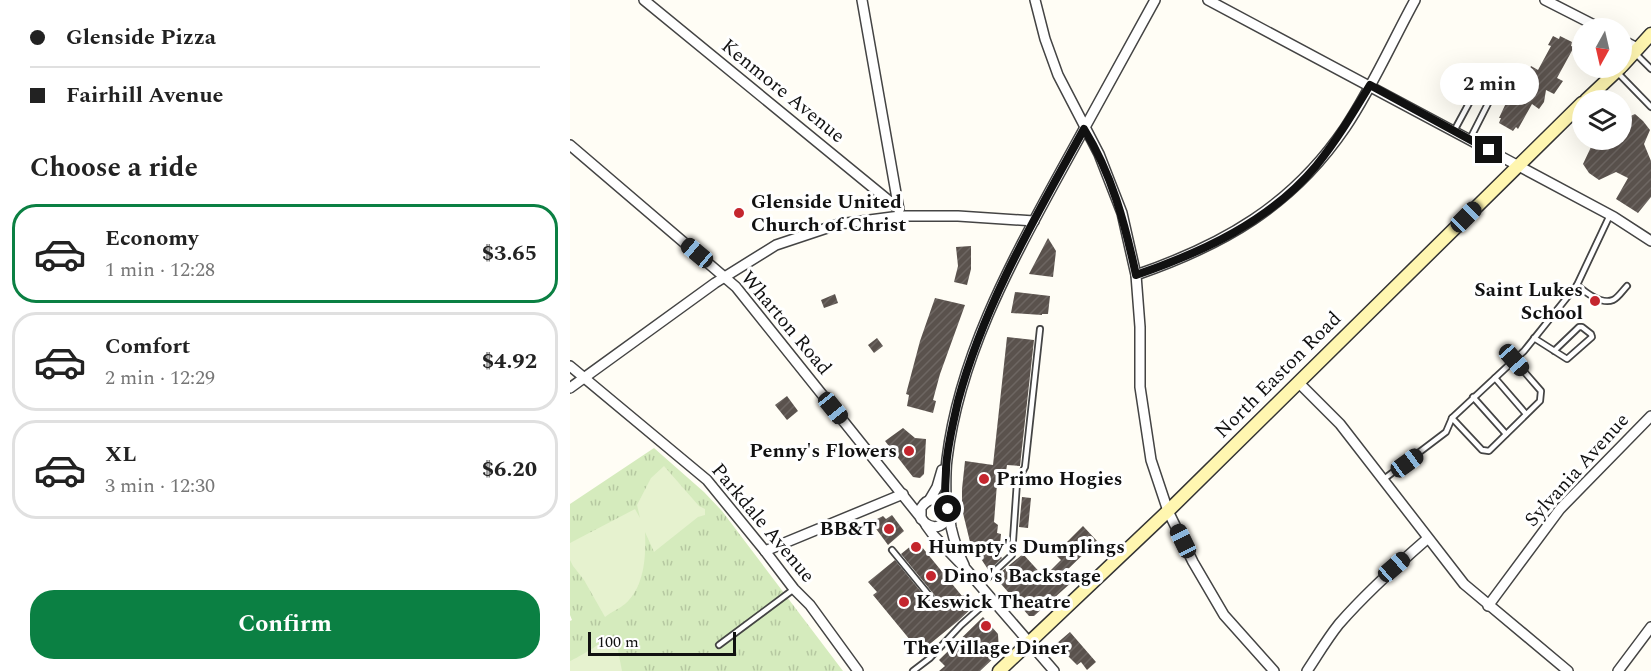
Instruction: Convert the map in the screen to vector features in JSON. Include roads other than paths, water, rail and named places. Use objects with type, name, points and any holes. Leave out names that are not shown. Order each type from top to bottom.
[{"type":"main road","name":"North Easton Road","points":[[1632,56],[1651,34]]},
{"type":"main road","name":"North Easton Road","points":[[1596,90],[1609,78]]},
{"type":"main road","name":"North Easton Road","points":[[999,671],[1168,511],[1572,114]]},
{"type":"street","name":"Kenmore Avenue","points":[[644,0],[900,213]]},
{"type":"street","points":[[862,0],[900,213]]},
{"type":"street","points":[[1035,0],[1045,39],[1058,75],[1099,154],[1122,213],[1136,275],[1140,327],[1140,387],[1151,460],[1168,511],[1193,562],[1224,615],[1274,671]]},
{"type":"street","points":[[949,444],[946,477],[948,518],[942,525],[933,527],[924,523],[920,510],[939,482],[962,387],[974,351],[1008,272],[1034,220],[1155,0]]},
{"type":"street","points":[[1208,0],[1611,215],[1651,241]]},
{"type":"street","points":[[1136,275],[1177,262],[1214,245],[1283,198],[1315,168],[1345,128],[1415,0]]},
{"type":"street","points":[[1545,0],[1580,18]]},
{"type":"street","points":[[1632,47],[1637,51]]},
{"type":"street","name":"Wharton Road","points":[[570,145],[736,287],[924,523],[965,568]]},
{"type":"street","points":[[570,388],[725,277],[776,245],[839,224],[900,213],[1034,220]]},
{"type":"street","name":"Parkdale Avenue","points":[[570,366],[707,480],[794,589],[810,605],[858,671]]},
{"type":"street","points":[[1298,382],[1340,424],[1464,584],[1568,671]]},
{"type":"street","name":"Sylvania Avenue","points":[[1488,606],[1560,509],[1651,416]]},
{"type":"street","points":[[765,550],[903,494],[914,500],[939,499],[948,509],[956,545],[965,568],[1054,671]]},
{"type":"street","points":[[1307,671],[1337,626],[1354,607],[1381,579],[1427,539]]},
{"type":"street","points":[[1617,671],[1651,627]]},
{"type":"lane","points":[[1637,51],[1651,69]]},
{"type":"lane","points":[[1454,131],[1488,68],[1502,76],[1470,139]]},
{"type":"lane","points":[[1627,78],[1651,107]]},
{"type":"lane","points":[[1382,480],[1446,432],[1452,418],[1534,338],[1577,285],[1611,215]]},
{"type":"lane","points":[[1577,285],[1589,295],[1607,301],[1613,300],[1627,286]]},
{"type":"lane","points":[[1534,338],[1554,351],[1567,359],[1592,337],[1591,334],[1579,327],[1554,351]]},
{"type":"lane","points":[[979,586],[1012,555],[1017,482],[1025,467],[1040,328]]},
{"type":"lane","points":[[1452,418],[1482,450],[1489,451],[1540,400],[1541,391],[1514,360]]},
{"type":"lane","points":[[1495,378],[1526,414]]},
{"type":"lane","points":[[1473,397],[1506,434]]},
{"type":"lane","points":[[892,550],[938,606]]},
{"type":"lane","points":[[719,645],[794,589]]},
{"type":"lane","points":[[913,671],[930,658],[990,599]]},
{"type":"place","name":"Glenside United Church of Christ","points":[[739,213]]},
{"type":"place","name":"Saint Lukes School","points":[[1595,301]]},
{"type":"place","name":"Penny's Flowers","points":[[909,451]]},
{"type":"place","name":"Primo Hogies","points":[[984,479]]},
{"type":"place","name":"BB&T","points":[[889,529]]},
{"type":"place","name":"Humpty's Dumplings","points":[[916,547]]},
{"type":"place","name":"Dino's Backstage","points":[[931,576]]},
{"type":"place","name":"Keswick Theatre","points":[[904,602]]},
{"type":"place","name":"The Village Diner","points":[[986,626]]}]
